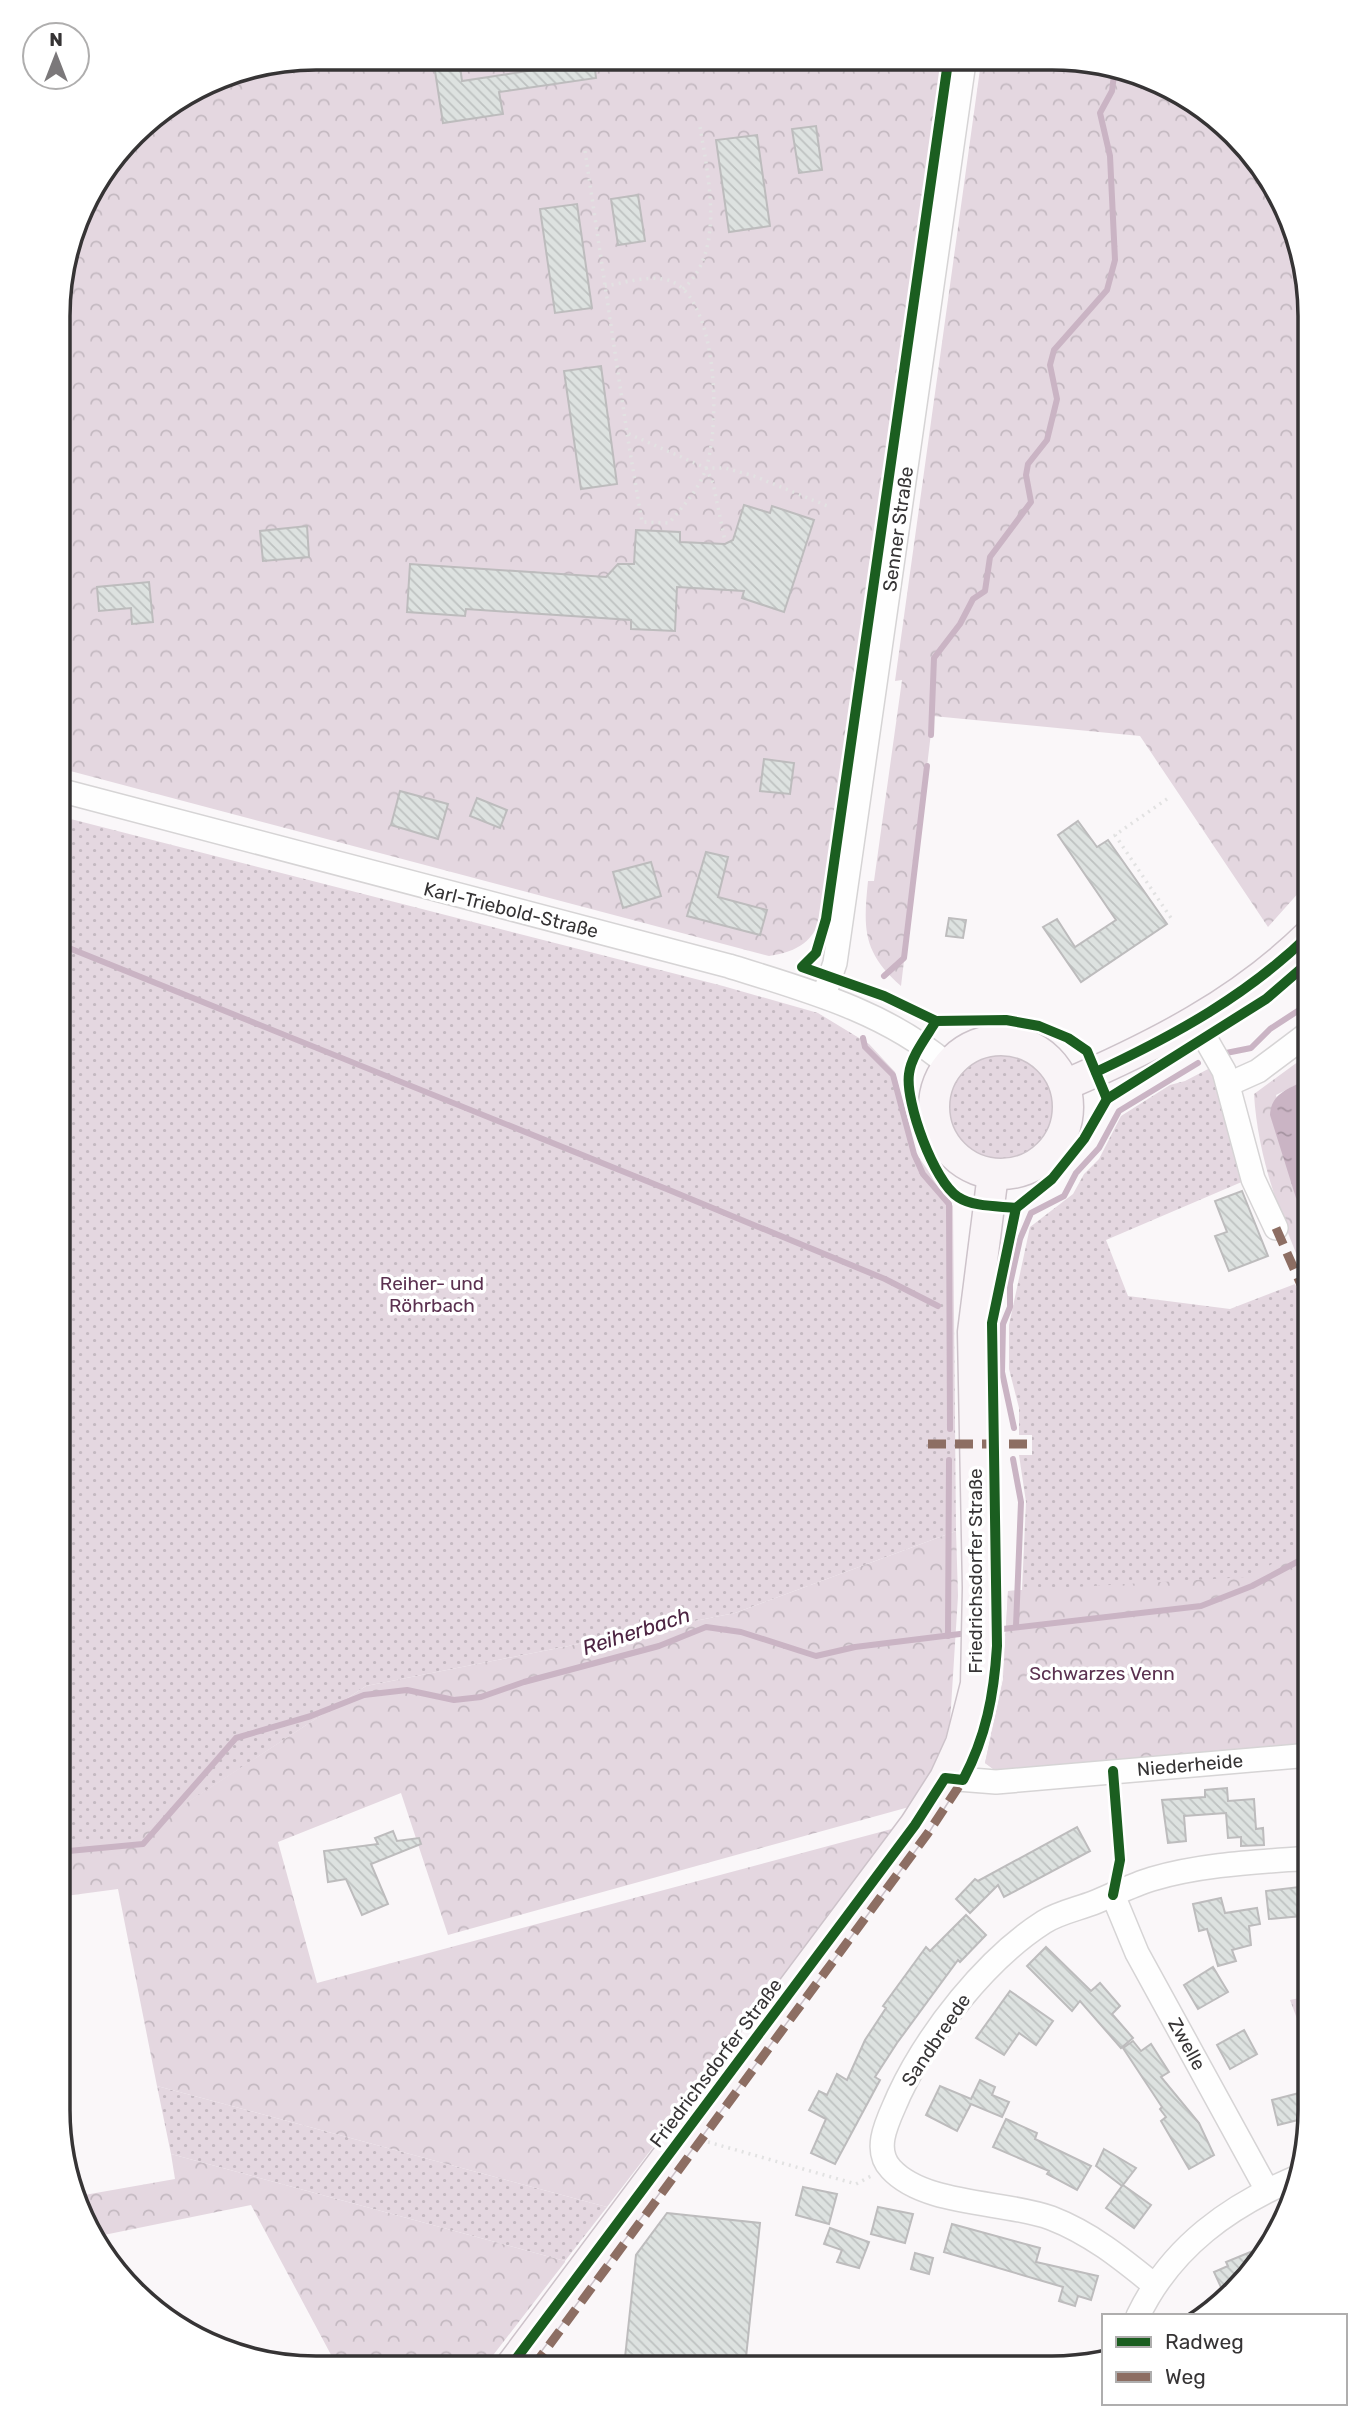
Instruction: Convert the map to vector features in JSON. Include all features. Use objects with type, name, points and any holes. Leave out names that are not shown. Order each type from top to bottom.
[{"type":"main road","points":[[1065,1085],[1196,1022],[1254,982],[1298,945]]},
{"type":"main road","points":[[997,1039],[1019,1041],[1040,1051],[1055,1066],[1065,1085],[1069,1112],[1062,1136],[1051,1153],[1034,1166],[1016,1173],[993,1174],[972,1167],[951,1153],[937,1128],[934,1101],[948,1065],[976,1044],[997,1039]]},
{"type":"main road","name":"Friedrichsdorfer Straße","points":[[518,2356],[915,1825],[945,1778],[969,1718],[976,1685],[978,1631],[973,1332],[993,1174]]},
{"type":"street","name":"Senner Straße","points":[[824,995],[835,963],[963,70]]},
{"type":"street","name":"Karl-Triebold-Straße","points":[[70,793],[716,963],[824,995],[901,1032],[948,1065]]},
{"type":"street","points":[[1196,1022],[1229,1084],[1253,1179],[1276,1228]]},
{"type":"street","points":[[1229,1084],[1258,1071],[1298,1041]]},
{"type":"street","name":"Niederheide","points":[[945,1778],[996,1783],[1297,1756]]},
{"type":"street","name":"Sandbreede","points":[[888,2167],[882,2149],[883,2131],[904,2086],[970,1989],[1000,1956],[1045,1921],[1152,1879],[1237,1864],[1297,1859]]},
{"type":"street","name":"Zwelle","points":[[1113,1895],[1137,1953],[1267,2190]]},
{"type":"street","points":[[888,2167],[901,2179],[924,2189],[1049,2217],[1103,2244],[1153,2284]]},
{"type":"street","points":[[1139,2314],[1153,2284],[1177,2255],[1224,2214],[1288,2181]]},
{"type":"path","points":[[683,289],[696,277],[704,255],[710,218],[700,127]]},
{"type":"path","points":[[585,151],[605,286],[627,433],[642,523],[668,523],[692,496],[706,468],[715,406],[714,376],[694,299],[671,281],[648,279],[605,286]]},
{"type":"path","points":[[627,433],[706,468],[725,468],[754,476],[830,507]]},
{"type":"path","points":[[706,468],[713,483],[725,541]]},
{"type":"path","points":[[1167,799],[1115,835],[1171,918]]},
{"type":"path","points":[[684,2135],[856,2185],[888,2167]]},
{"type":"green space","points":[[942,70],[823,913],[815,931],[804,944],[769,956],[70,771],[72,284],[83,237],[95,207],[111,179],[142,142],[179,111],[207,95],[252,78],[300,71]]},
{"type":"green space","points":[[980,70],[1084,72],[1116,78],[1161,95],[1189,111],[1214,131],[1257,179],[1273,207],[1285,237],[1296,284],[1298,894],[1268,927],[1140,736],[933,716],[901,986],[879,962],[868,939],[866,927],[868,881],[874,881],[902,680],[895,681]]},
{"type":"green space","name":"Reiher- und Röhrbach","points":[[70,819],[723,986],[818,1013],[869,1044],[895,1072],[915,1152],[953,1206],[956,1531],[735,1613],[366,1686],[109,1854],[70,1856]]},
{"type":"green space","points":[[1002,1050],[1023,1054],[1042,1066],[1054,1085],[1058,1106],[1054,1127],[1042,1146],[1023,1158],[1002,1162],[981,1158],[962,1146],[950,1127],[946,1106],[950,1085],[962,1066],[981,1054]]},
{"type":"green space","points":[[1298,1062],[1298,1084],[1276,1095],[1298,1181],[1297,1257],[1266,1168],[1254,1094]]},
{"type":"green space","points":[[1212,1067],[1244,1181],[1106,1240],[1128,1296],[1230,1309],[1295,1284],[1297,1290],[1297,1744],[996,1771],[985,1763],[1003,1680],[1008,1591],[1022,1590],[1026,1502],[1019,1455],[1032,1455],[1032,1435],[1019,1435],[1019,1408],[1009,1369],[1009,1325],[1030,1227],[1073,1194],[1084,1174],[1099,1159],[1121,1116],[1170,1085],[1185,1081]]},
{"type":"green space","points":[[956,1531],[958,1596],[950,1723],[941,1753],[909,1807],[448,1935],[401,1793],[278,1842],[317,1983],[899,1827],[607,2207],[157,2086],[118,1889],[70,1895],[70,1844],[131,1839],[366,1686],[735,1613]]},
{"type":"green space","name":"Schwarzes Venn","points":[[1297,1551],[1297,1744],[996,1771],[985,1763],[1003,1680],[1008,1591],[1247,1577]]},
{"type":"green space","points":[[1297,1999],[1297,2019],[1290,2000]]},
{"type":"green space","points":[[157,2086],[607,2207],[565,2261],[171,2154]]},
{"type":"green space","points":[[171,2154],[565,2262],[492,2356],[332,2356],[251,2205],[104,2235],[85,2195],[175,2179]]},
{"type":"water","points":[[1298,1084],[1298,1199],[1270,1115],[1274,1101]]},
{"type":"building","points":[[435,71],[461,71],[462,81],[530,71],[595,71],[596,78],[499,92],[503,114],[443,123]]},
{"type":"building","points":[[816,126],[822,170],[799,173],[792,129]]},
{"type":"building","points":[[757,135],[770,226],[729,232],[716,140]]},
{"type":"building","points":[[638,195],[645,241],[618,245],[611,199]]},
{"type":"building","points":[[577,204],[592,308],[555,313],[540,209]]},
{"type":"building","points":[[601,366],[617,484],[581,489],[564,371]]},
{"type":"building","points":[[744,505],[770,513],[772,506],[814,520],[784,612],[742,598],[744,591],[677,587],[675,631],[631,629],[631,620],[466,609],[465,616],[407,612],[410,564],[606,577],[618,564],[634,564],[636,530],[680,532],[680,542],[725,544],[733,540]]},
{"type":"building","points":[[307,526],[309,557],[263,561],[260,531]]},
{"type":"building","points":[[149,582],[153,622],[132,624],[131,608],[99,611],[97,587]]},
{"type":"building","points":[[764,759],[794,763],[790,794],[760,791]]},
{"type":"building","points":[[400,791],[448,804],[438,839],[391,825]]},
{"type":"building","points":[[477,798],[507,810],[500,828],[470,816]]},
{"type":"building","points":[[1078,821],[1097,847],[1108,840],[1167,924],[1081,982],[1043,927],[1057,919],[1075,947],[1116,920],[1058,835]]},
{"type":"building","points":[[706,852],[728,857],[718,897],[767,910],[760,935],[687,916]]},
{"type":"building","points":[[651,862],[661,896],[623,908],[613,872]]},
{"type":"building","points":[[949,918],[966,920],[963,938],[946,936]]},
{"type":"building","points":[[1242,1191],[1268,1256],[1229,1271],[1215,1236],[1227,1232],[1215,1201]]},
{"type":"building","points":[[1227,1788],[1228,1801],[1254,1799],[1256,1829],[1263,1828],[1264,1845],[1241,1846],[1241,1837],[1228,1838],[1226,1813],[1184,1816],[1186,1841],[1168,1843],[1162,1800],[1205,1797],[1205,1790]]},
{"type":"building","points":[[1077,1827],[1090,1851],[1004,1897],[998,1885],[970,1913],[956,1899],[975,1879],[978,1881]]},
{"type":"building","points":[[393,1831],[397,1841],[419,1838],[421,1844],[371,1864],[388,1904],[362,1915],[346,1879],[328,1882],[324,1851],[378,1844],[375,1838]]},
{"type":"building","points":[[1297,1887],[1297,1916],[1269,1919],[1266,1891]]},
{"type":"building","points":[[1221,1898],[1225,1913],[1257,1908],[1260,1924],[1249,1926],[1251,1945],[1232,1950],[1236,1961],[1218,1966],[1207,1929],[1199,1931],[1193,1904]]},
{"type":"building","points":[[966,1915],[986,1935],[960,1962],[958,1960],[897,2043],[875,2077],[880,2080],[835,2164],[811,2153],[826,2119],[809,2110],[819,2091],[827,2095],[837,2074],[847,2080],[865,2040],[886,2008],[883,2006],[926,1947],[930,1951]]},
{"type":"building","points":[[1046,1947],[1091,1991],[1100,1983],[1120,2006],[1112,2014],[1133,2038],[1121,2048],[1080,2001],[1072,2011],[1027,1966]]},
{"type":"building","points":[[1213,1967],[1228,1992],[1198,2009],[1184,1985]]},
{"type":"building","points":[[1010,1991],[1053,2021],[1036,2045],[1019,2033],[1004,2055],[976,2038]]},
{"type":"building","points":[[1244,2030],[1257,2054],[1230,2069],[1217,2045]]},
{"type":"building","points":[[1133,2041],[1141,2051],[1151,2044],[1169,2072],[1161,2077],[1199,2123],[1214,2155],[1189,2169],[1161,2121],[1166,2117],[1160,2109],[1162,2107],[1123,2048]]},
{"type":"building","points":[[980,2080],[995,2087],[992,2095],[1009,2102],[1002,2117],[971,2104],[957,2131],[926,2115],[940,2086],[971,2099]]},
{"type":"building","points":[[1297,2094],[1297,2120],[1278,2125],[1272,2100]]},
{"type":"building","points":[[1006,2119],[1037,2133],[1035,2139],[1091,2166],[1077,2190],[1047,2174],[1049,2171],[993,2147]]},
{"type":"building","points":[[1104,2149],[1136,2168],[1123,2185],[1151,2205],[1134,2228],[1106,2208],[1122,2186],[1096,2166]]},
{"type":"building","points":[[803,2187],[837,2194],[829,2224],[796,2215]]},
{"type":"building","points":[[878,2207],[913,2214],[905,2243],[871,2234]]},
{"type":"building","points":[[667,2213],[760,2223],[746,2356],[625,2356],[636,2255]]},
{"type":"building","points":[[952,2224],[1040,2248],[1036,2262],[1098,2276],[1091,2300],[1078,2296],[1075,2306],[1059,2301],[1063,2287],[944,2252]]},
{"type":"building","points":[[830,2228],[869,2242],[859,2268],[837,2262],[842,2250],[824,2244]]},
{"type":"building","points":[[1254,2250],[1221,2288],[1214,2272],[1228,2266],[1226,2262]]},
{"type":"building","points":[[915,2253],[933,2258],[929,2274],[911,2269]]},
{"type":"waterway","points":[[931,735],[934,658],[960,624],[973,599],[985,591],[990,557],[1031,502],[1026,475],[1028,464],[1047,440],[1057,399],[1050,365],[1054,350],[1107,290],[1115,260],[1110,156],[1100,113],[1112,91],[1114,78]]},
{"type":"waterway","points":[[884,976],[904,958],[927,766]]},
{"type":"waterway","points":[[70,948],[669,1190],[885,1279],[938,1306]]},
{"type":"waterway","points":[[1226,1053],[1251,1048],[1270,1029],[1298,1011]]},
{"type":"waterway","points":[[863,1038],[865,1047],[893,1075],[914,1154],[923,1174],[949,1204],[950,1429]]},
{"type":"waterway","points":[[1014,1428],[1002,1372],[1003,1324],[1010,1307],[1010,1284],[1020,1239],[1031,1213],[1064,1196],[1076,1173],[1099,1148],[1119,1111],[1198,1063]]},
{"type":"waterway","points":[[1013,1459],[1021,1502],[1016,1626]]},
{"type":"waterway","points":[[948,1636],[949,1460]]},
{"type":"waterway","name":"Reiherbach","points":[[985,1631],[1201,1606],[1252,1586],[1297,1562]]},
{"type":"waterway","name":"Reiherbach","points":[[70,1851],[143,1844],[236,1738],[311,1716],[364,1695],[407,1690],[454,1700],[481,1697],[524,1682],[659,1646],[706,1627],[741,1632],[816,1656],[855,1647],[968,1633]]},
{"type":"marked path","points":[[1276,1228],[1297,1277]]},
{"type":"marked path","points":[[928,1444],[1032,1444]]},
{"type":"marked path","points":[[541,2356],[928,1833],[963,1780]]},
{"type":"cycle path","points":[[947,70],[826,919],[816,953],[802,967],[884,996],[936,1021],[1006,1020],[1039,1026],[1068,1038],[1087,1051],[1107,1099]]},
{"type":"cycle path","points":[[1096,1072],[1209,1012],[1262,976],[1298,945]]},
{"type":"cycle path","points":[[518,2356],[915,1825],[945,1778],[963,1780],[978,1748],[991,1699],[997,1646],[992,1323],[1016,1208],[1052,1179],[1084,1139],[1107,1099],[1266,999],[1298,972]]},
{"type":"cycle path","points":[[936,1021],[916,1053],[909,1074],[916,1121],[931,1159],[949,1189],[958,1197],[978,1204],[1016,1208]]},
{"type":"cycle path","points":[[1113,1771],[1120,1860],[1113,1895]]}]
